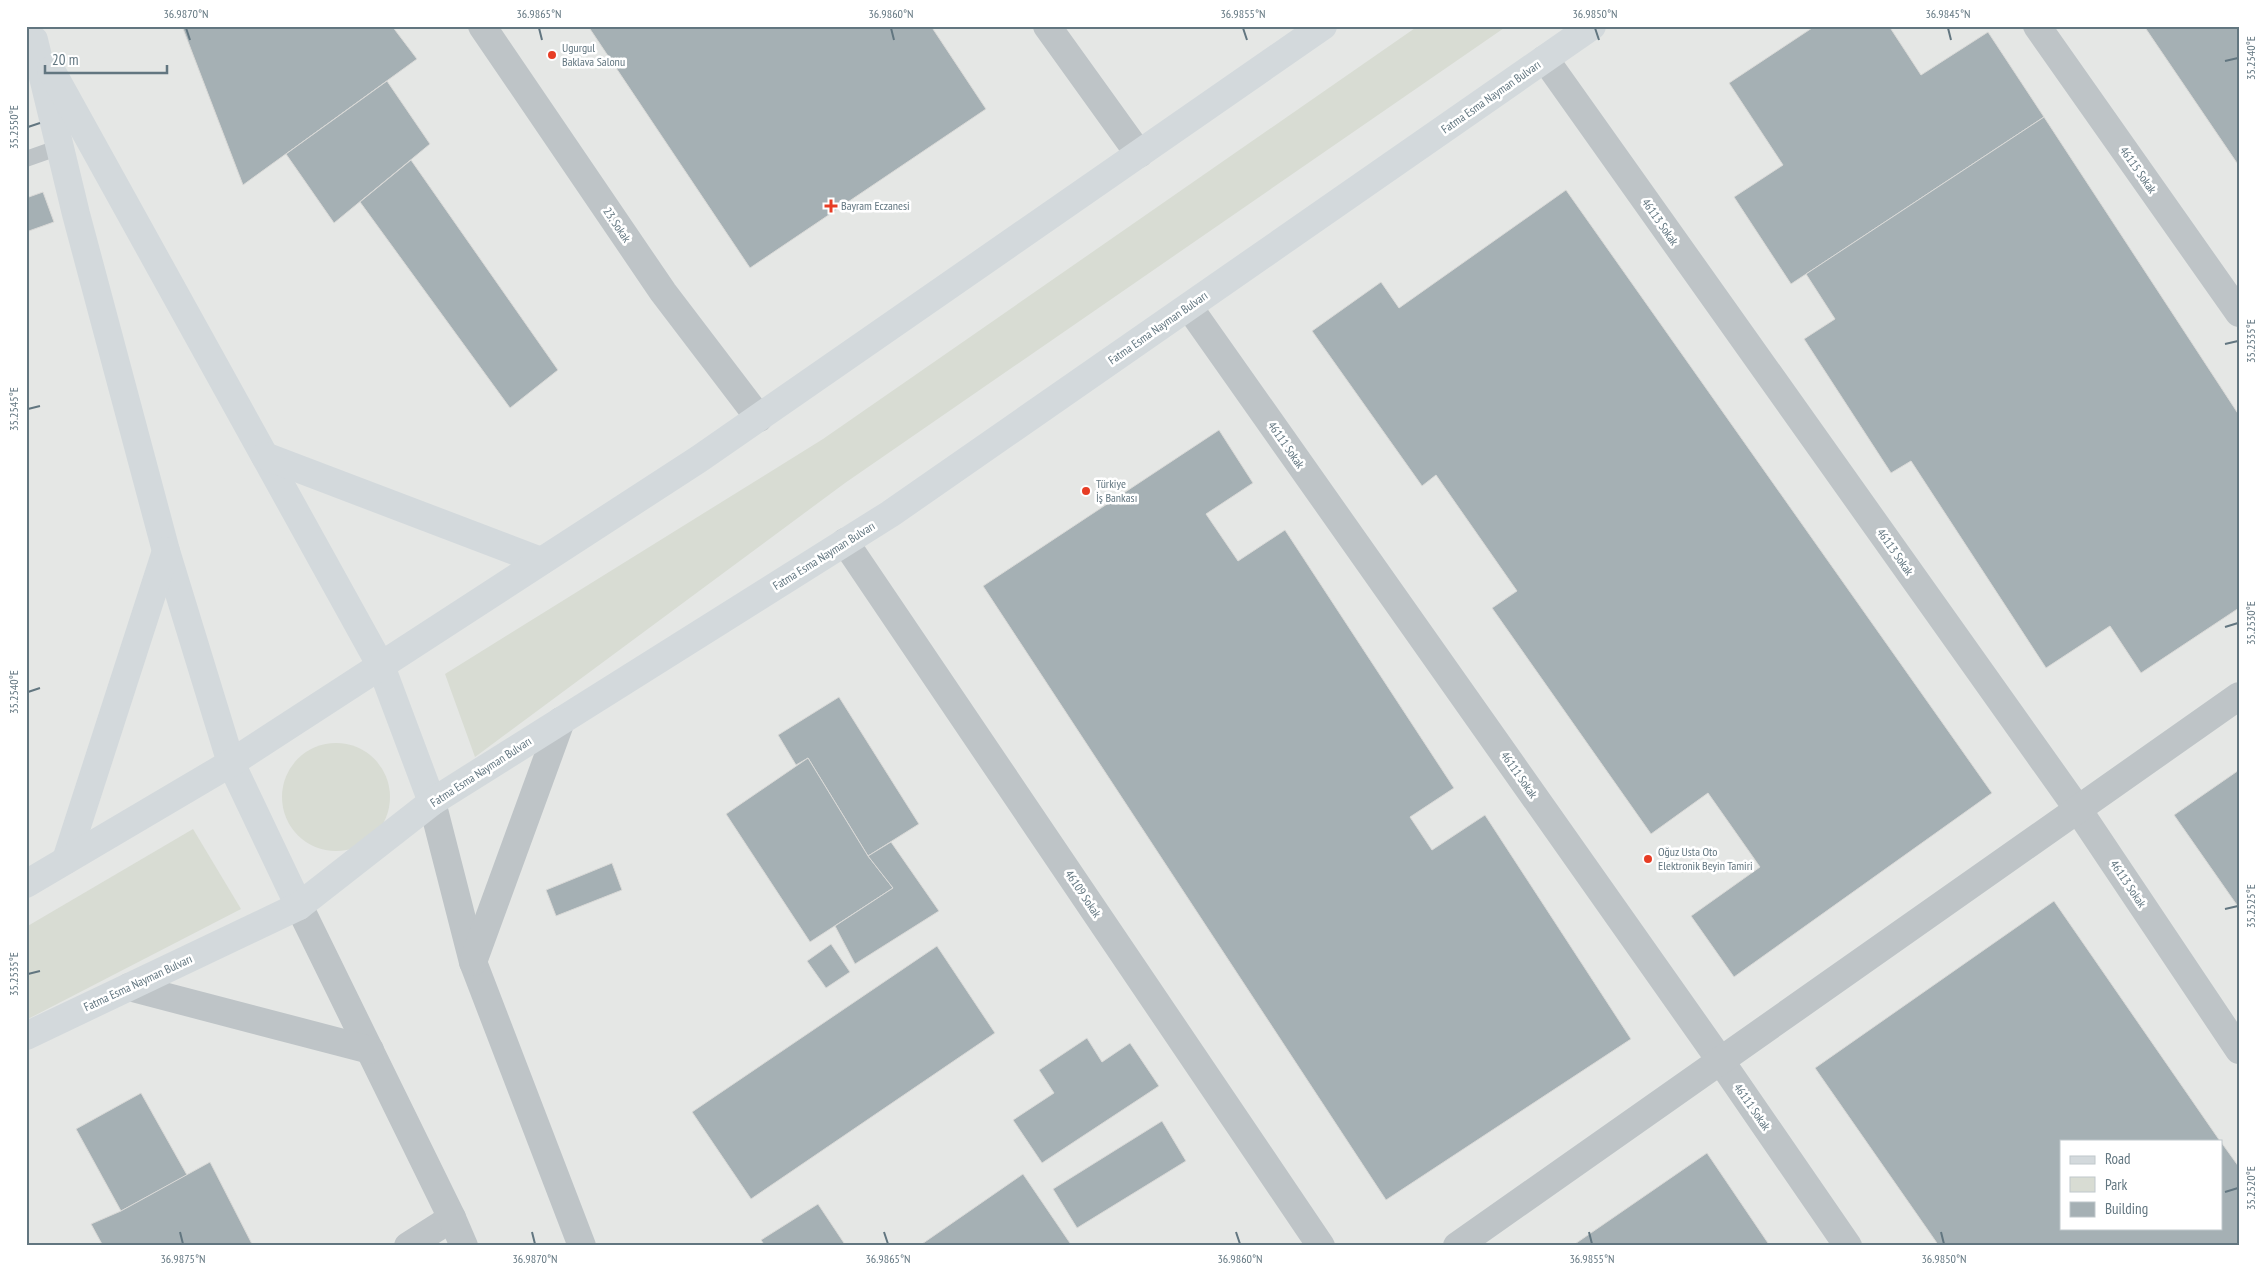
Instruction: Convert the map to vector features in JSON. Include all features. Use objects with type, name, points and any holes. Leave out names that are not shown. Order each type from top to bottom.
[{"type":"main road","points":[[26,884],[231,763],[758,418],[1323,26]]},
{"type":"main road","name":"Fatma Esma Nayman Bulvarı","points":[[26,1036],[299,906],[432,802],[898,508],[1592,26]]},
{"type":"main road","points":[[32,33],[166,551],[231,763],[299,906]]},
{"type":"main road","points":[[32,33],[381,666],[432,802]]},
{"type":"main road","points":[[265,456],[541,561]]},
{"type":"main road","points":[[66,860],[166,551]]},
{"type":"street","name":"23. Sokak","points":[[482,26],[663,292],[758,418]]},
{"type":"street","points":[[1047,26],[1139,154]]},
{"type":"street","name":"46115 Sokak","points":[[2038,26],[2239,314]]},
{"type":"street","name":"46113 Sokak","points":[[1545,59],[2077,808],[2239,1050]]},
{"type":"street","name":"46111 Sokak","points":[[1189,307],[1720,1060],[1848,1246]]},
{"type":"street","name":"46109 Sokak","points":[[845,542],[1321,1246]]},
{"type":"street","points":[[1457,1246],[2077,808],[2239,696]]},
{"type":"street","points":[[473,962],[561,720]]},
{"type":"street","points":[[432,802],[473,962],[582,1246]]},
{"type":"street","points":[[299,906],[464,1246]]},
{"type":"street","points":[[129,987],[370,1050]]},
{"type":"street","points":[[408,1246],[452,1218]]},
{"type":"lane","points":[[26,159],[60,147]]},
{"type":"shaded area","points":[[26,26],[2239,26],[2239,1246],[26,1246]]},
{"type":"green space","points":[[1418,26],[1507,26],[845,483],[475,757],[445,674],[823,439]]},
{"type":"green space","points":[[336,743],[357,747],[374,759],[386,776],[390,797],[386,818],[374,835],[357,847],[336,851],[315,847],[298,835],[286,818],[282,797],[286,776],[298,759],[315,747]]},
{"type":"green space","points":[[193,829],[241,909],[26,1020],[26,927]]},
{"type":"building","points":[[182,26],[392,26],[417,59],[243,185]]},
{"type":"building","points":[[588,26],[931,26],[986,109],[750,268]]},
{"type":"building","points":[[1815,26],[1889,26],[1921,75],[1988,32],[2044,117],[1791,284],[1734,197],[1783,165],[1729,83]]},
{"type":"building","points":[[2144,26],[2239,26],[2239,166]]},
{"type":"building","points":[[387,81],[430,144],[334,223],[286,154]]},
{"type":"building","points":[[2044,117],[2239,415],[2239,608],[2141,673],[2110,626],[2046,668],[1911,461],[1891,473],[1804,339],[1835,319],[1806,274]]},
{"type":"building","points":[[411,160],[558,370],[510,408],[360,202]]},
{"type":"building","points":[[1566,190],[1992,793],[1734,977],[1691,916],[1760,867],[1708,793],[1651,834],[1492,608],[1517,591],[1436,475],[1422,486],[1312,331],[1381,282],[1399,308]]},
{"type":"building","points":[[43,192],[54,222],[26,232],[26,198]]},
{"type":"building","points":[[1219,430],[1253,483],[1206,514],[1238,561],[1285,530],[1454,788],[1410,817],[1432,850],[1485,815],[1631,1039],[1386,1200],[983,586]]},
{"type":"building","points":[[839,697],[919,824],[868,856],[808,758],[796,765],[778,735]]},
{"type":"building","points":[[808,758],[868,856],[893,888],[810,942],[726,814]]},
{"type":"building","points":[[2239,770],[2239,908],[2174,815]]},
{"type":"building","points":[[891,842],[939,911],[855,964],[835,926],[893,888],[868,856]]},
{"type":"building","points":[[612,863],[622,890],[556,916],[546,890]]},
{"type":"building","points":[[2054,901],[2219,1140],[2060,1140],[2060,1230],[2222,1230],[2222,1143],[2239,1167],[2239,1246],[1939,1246],[1815,1068]]},
{"type":"building","points":[[831,944],[850,972],[826,988],[807,961]]},
{"type":"building","points":[[937,946],[995,1033],[751,1199],[692,1112]]},
{"type":"building","points":[[1087,1038],[1102,1062],[1130,1043],[1159,1086],[1042,1163],[1013,1120],[1054,1093],[1039,1070]]},
{"type":"building","points":[[141,1093],[187,1175],[121,1211],[76,1129]]},
{"type":"building","points":[[1162,1121],[1186,1161],[1077,1228],[1053,1189]]},
{"type":"building","points":[[1707,1153],[1770,1246],[1572,1246]]},
{"type":"building","points":[[210,1162],[253,1246],[103,1246],[91,1224],[121,1211]]},
{"type":"building","points":[[1023,1174],[1072,1246],[919,1246]]},
{"type":"building","points":[[818,1204],[846,1246],[765,1246],[761,1240]]},
{"type":"place","name":"Ugurgul Baklava Salonu","points":[[552,55]]},
{"type":"place","name":"Bayram Eczanesi","points":[[831,206]]},
{"type":"place","name":"Türkiye İş Bankası","points":[[1086,491]]},
{"type":"place","name":"Oğuz Usta Oto Elektronik Beyin Tamiri","points":[[1648,859]]}]
